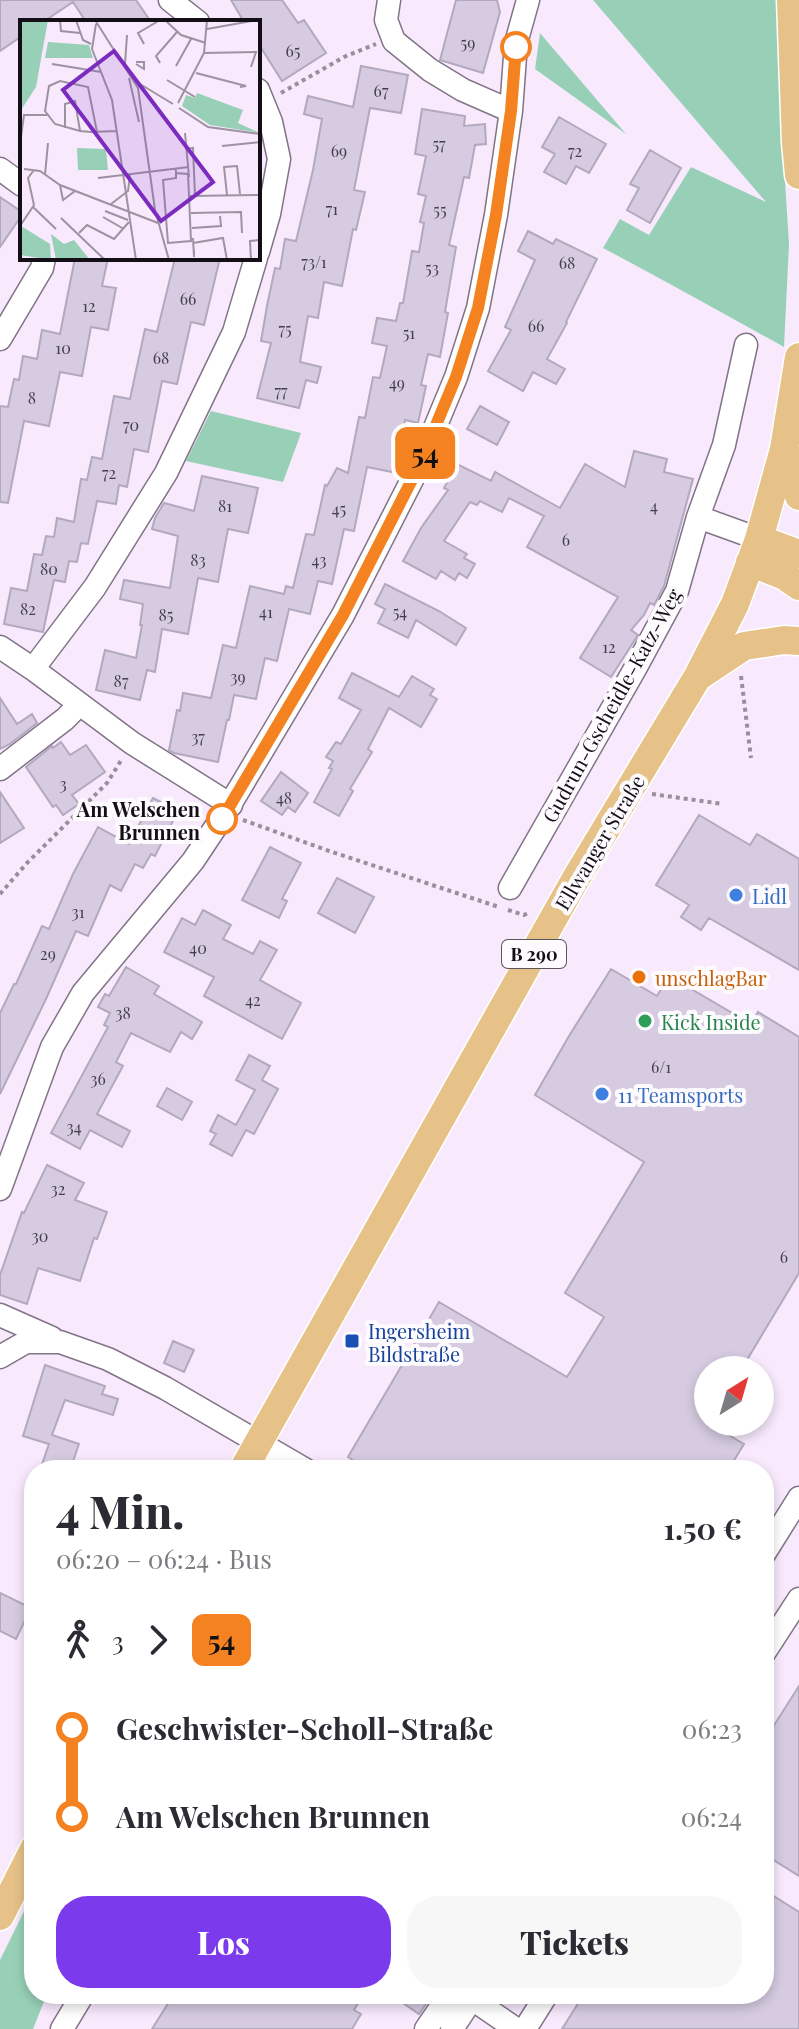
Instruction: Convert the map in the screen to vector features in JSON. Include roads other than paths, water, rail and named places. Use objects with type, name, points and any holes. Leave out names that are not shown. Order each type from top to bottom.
[{"type":"main road","points":[[791,0],[799,175]]},
{"type":"main road","name":"Ellwanger Straße","points":[[249,1460],[575,880],[698,676],[735,604],[755,550],[784,449],[799,357]]},
{"type":"main road","points":[[784,449],[799,496]]},
{"type":"main road","points":[[755,550],[799,554]]},
{"type":"main road","points":[[755,550],[799,586]]},
{"type":"main road","points":[[698,676],[744,646],[799,641]]},
{"type":"main road","points":[[0,1916],[24,1869]]},
{"type":"street","points":[[170,0],[195,20]]},
{"type":"street","points":[[389,0],[386,20],[394,41],[430,70],[463,90],[511,111]]},
{"type":"street","points":[[0,1189],[52,1047],[83,993],[193,861],[231,805],[343,615],[419,466],[456,377],[481,293],[511,111],[516,43],[528,0]]},
{"type":"street","points":[[260,245],[279,159],[271,122],[261,97]]},
{"type":"street","points":[[0,169],[20,184]]},
{"type":"street","points":[[0,339],[42,268],[44,260]]},
{"type":"street","points":[[33,669],[95,587],[166,473],[234,332],[255,260]]},
{"type":"street","name":"Gudrun-Gscheidle-Katz-Weg","points":[[510,888],[677,591],[698,517],[724,445],[746,345]]},
{"type":"street","points":[[698,517],[755,550]]},
{"type":"street","points":[[0,647],[132,743],[231,805]]},
{"type":"street","points":[[0,769],[79,705]]},
{"type":"street","points":[[0,1315],[108,1359],[165,1388],[289,1460]]},
{"type":"street","points":[[0,1357],[26,1342],[60,1342]]},
{"type":"street","points":[[774,1540],[797,1508]]},
{"type":"street","points":[[774,1638],[799,1599]]},
{"type":"street","points":[[62,2029],[77,2004]]},
{"type":"street","points":[[426,2029],[456,2004]]},
{"type":"street","points":[[452,2029],[463,2004]]},
{"type":"street","points":[[478,2004],[516,2029]]},
{"type":"street","points":[[525,2029],[541,2004]]},
{"type":"place","name":"Am Welschen Brunnen","points":[[222,819]]},
{"type":"place","name":"Lidl","points":[[736,895]]},
{"type":"place","name":"unschlagBar","points":[[639,977]]},
{"type":"place","name":"Kick Inside","points":[[645,1021]]},
{"type":"place","name":"11 Teamsports","points":[[602,1094]]},
{"type":"place","name":"Ingersheim Bildstraße","points":[[352,1341]]}]
